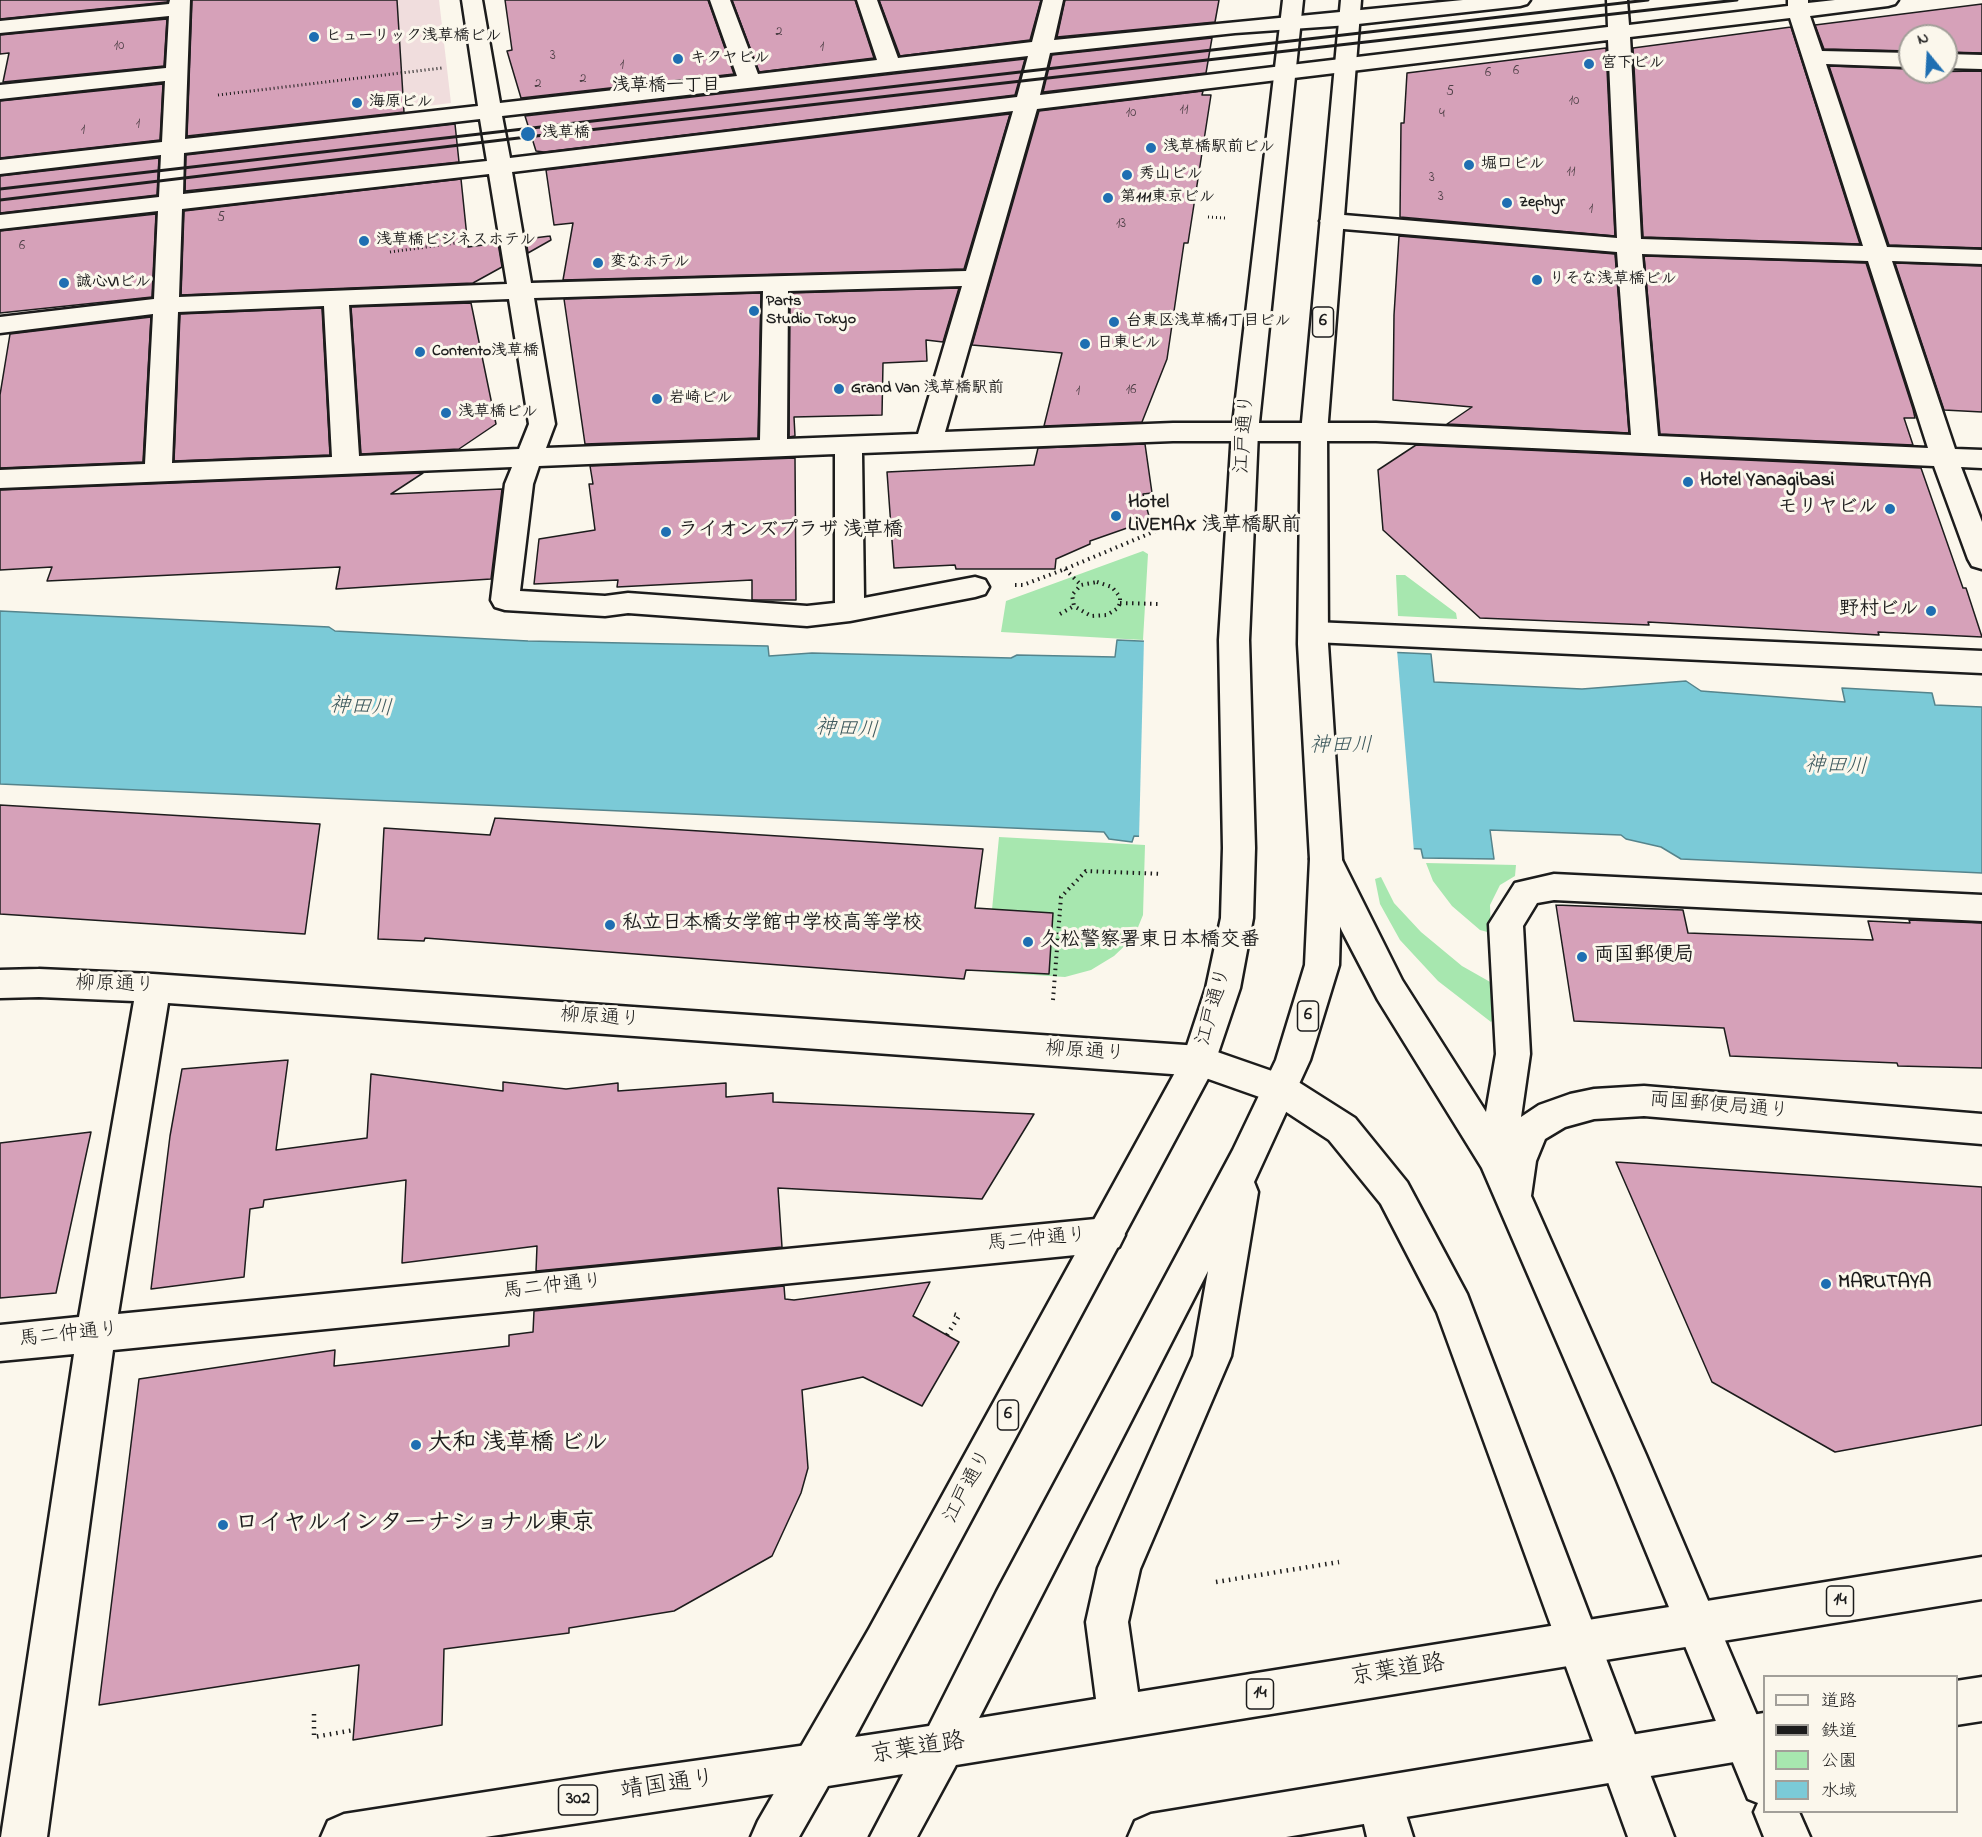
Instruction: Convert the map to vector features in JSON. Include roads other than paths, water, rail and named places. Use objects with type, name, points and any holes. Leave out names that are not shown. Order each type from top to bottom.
[{"type":"main road","points":[[472,0],[518,291],[542,424],[519,484],[506,600],[605,606],[628,603],[807,616],[850,611],[975,587]]},
{"type":"main road","points":[[720,0],[750,82]]},
{"type":"main road","points":[[867,0],[890,66]]},
{"type":"main road","points":[[929,442],[1027,103],[1053,0]]},
{"type":"main road","points":[[0,167],[1040,48],[1292,11],[1520,0]]},
{"type":"main road","points":[[1617,0],[1629,246],[1645,444]]},
{"type":"main road","points":[[0,222],[500,166],[1619,33],[1798,5],[1888,0]]},
{"type":"main road","points":[[0,27],[180,4],[158,472]]},
{"type":"main road","points":[[1798,5],[1944,457],[1982,559]]},
{"type":"main road","name":"6","points":[[893,1837],[1246,1161],[1293,1060],[1322,965],[1326,860],[1313,638],[1314,433],[1350,10]]},
{"type":"main road","name":"江戸通り","points":[[774,1837],[884,1644],[1200,1061],[1223,988],[1237,918],[1239,848],[1234,640],[1245,432],[1292,11]]},
{"type":"main road","points":[[1813,57],[1898,60]]},
{"type":"main road","points":[[1958,61],[1982,62]]},
{"type":"main road","points":[[0,92],[177,73]]},
{"type":"main road","points":[[1332,220],[1629,246],[1982,257]]},
{"type":"main road","points":[[0,325],[167,305],[518,291],[977,278]]},
{"type":"main road","points":[[773,448],[776,284]]},
{"type":"main road","points":[[336,298],[346,465]]},
{"type":"main road","points":[[0,479],[1173,432],[1376,432],[1982,459]]},
{"type":"main road","points":[[848,445],[850,611]]},
{"type":"main road","points":[[1313,638],[1982,662]]},
{"type":"main road","points":[[1326,860],[1390,990],[1497,1160],[1697,1624],[1755,1736],[1763,1778]]},
{"type":"main road","points":[[1497,1160],[1513,1054],[1506,924],[1527,892],[1554,887],[1982,908]]},
{"type":"main road","name":"柳原通り","points":[[0,984],[39,983],[153,988],[1200,1061],[1280,1089],[1342,1129],[1394,1193],[1454,1306],[1651,1837]]},
{"type":"main road","points":[[24,1837],[96,1333],[153,988]]},
{"type":"main road","name":"両国郵便局通り","points":[[1513,1196],[1518,1161],[1532,1129],[1561,1113],[1594,1104],[1644,1101],[1982,1129]]},
{"type":"main road","points":[[1120,1717],[1107,1622],[1119,1568],[1212,1356],[1246,1161]]},
{"type":"main road","name":"馬二仲通り","points":[[0,1343],[1106,1235]]},
{"type":"main road","name":"京葉道路","points":[[814,1766],[1982,1578]]},
{"type":"main road","points":[[1958,1703],[1982,1699]]},
{"type":"main road","points":[[1151,1837],[1385,1818],[1622,1758],[1755,1736]]},
{"type":"main road","name":"靖国通り","points":[[344,1837],[615,1794],[814,1766]]},
{"type":"main road","points":[[1776,1813],[1787,1837]]},
{"type":"water","name":"神田川","points":[[0,611],[329,627],[335,631],[528,641],[768,646],[769,656],[812,653],[1011,658],[1017,655],[1115,657],[1117,640],[1431,654],[1434,682],[1582,689],[1686,681],[1701,691],[1845,702],[1842,688],[1932,693],[1935,705],[1982,707],[1982,873],[1681,859],[1661,847],[1626,839],[1621,835],[1490,830],[1494,859],[1423,858],[1421,849],[1134,836],[1132,842],[1109,839],[1104,832],[0,784]]},
{"type":"railway","points":[[0,189],[1648,0]]},
{"type":"railway","points":[[0,200],[527,137],[1737,0]]},
{"type":"place","name":"ヒューリック浅草橋ビル","points":[[314,37]]},
{"type":"place","name":"キクヤビル","points":[[678,59]]},
{"type":"place","name":"宮下ビル","points":[[1589,64]]},
{"type":"place","name":"海原ビル","points":[[357,103]]},
{"type":"place","name":"浅草橋","points":[[528,134]]},
{"type":"place","name":"浅草橋駅前ビル","points":[[1151,148]]},
{"type":"place","name":"堀口ビル","points":[[1469,165]]},
{"type":"place","name":"秀山ビル","points":[[1127,175]]},
{"type":"place","name":"第111東京ビル","points":[[1108,198]]},
{"type":"place","name":"Zephyr","points":[[1507,203]]},
{"type":"place","name":"浅草橋ビジネスホテル","points":[[364,241]]},
{"type":"place","name":"変なホテル","points":[[598,263]]},
{"type":"place","name":"りそな浅草橋ビル","points":[[1537,280]]},
{"type":"place","name":"誠心VIビル","points":[[64,283]]},
{"type":"place","name":"Parts Studio Tokyo","points":[[754,311]]},
{"type":"place","name":"台東区浅草橋1丁目ビル","points":[[1114,322]]},
{"type":"place","name":"日東ビル","points":[[1085,344]]},
{"type":"place","name":"Contento浅草橋","points":[[420,352]]},
{"type":"place","name":"Grand Van 浅草橋駅前","points":[[839,389]]},
{"type":"place","name":"岩崎ビル","points":[[657,399]]},
{"type":"place","name":"浅草橋ビル","points":[[446,413]]},
{"type":"place","name":"Hotel Yanagibasi","points":[[1688,482]]},
{"type":"place","name":"モリヤビル","points":[[1890,509]]},
{"type":"place","name":"Hotel LiVEMAX 浅草橋駅前","points":[[1116,516]]},
{"type":"place","name":"ライオンズプラザ 浅草橋","points":[[666,532]]},
{"type":"place","name":"野村ビル","points":[[1931,611]]},
{"type":"place","name":"私立日本橋女学館中学校高等学校","points":[[610,925]]},
{"type":"place","name":"久松警察署東日本橋交番","points":[[1028,942]]},
{"type":"place","name":"両国郵便局","points":[[1582,957]]},
{"type":"place","name":"MARUTAYA","points":[[1826,1284]]},
{"type":"place","name":"大和 浅草橋 ビル","points":[[416,1445]]},
{"type":"place","name":"ロイヤルインターナショナル東京","points":[[223,1525]]},
{"type":"district","name":"浅草橋一丁目","points":[[666,87]]}]
